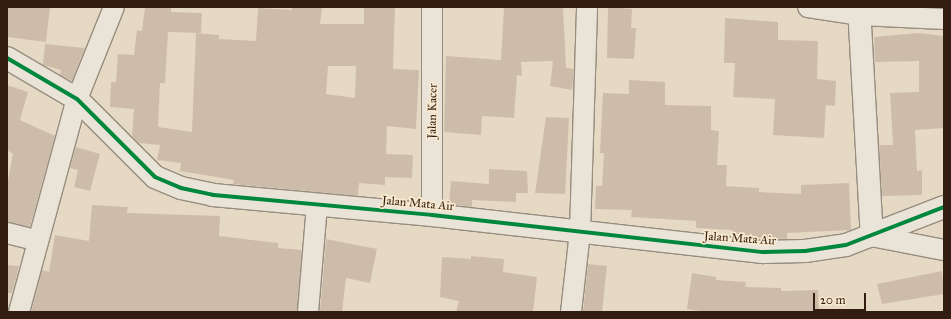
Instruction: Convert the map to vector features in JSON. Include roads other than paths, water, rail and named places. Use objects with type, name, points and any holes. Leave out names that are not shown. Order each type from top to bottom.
[{"type":"street","points":[[19,312],[77,99],[114,7]]},
{"type":"street","name":"Jalan Kacer","points":[[432,7],[432,215]]},
{"type":"street","points":[[571,312],[580,232],[587,7]]},
{"type":"street","points":[[808,7],[944,19]]},
{"type":"street","points":[[860,11],[872,236],[944,250]]},
{"type":"street","name":"Jalan Mata Air","points":[[7,58],[77,99],[155,177],[181,188],[213,195],[432,215],[763,252],[805,251],[846,245],[944,207]]},
{"type":"street","points":[[308,312],[316,205]]},
{"type":"street","points":[[7,233],[38,241]]}]
